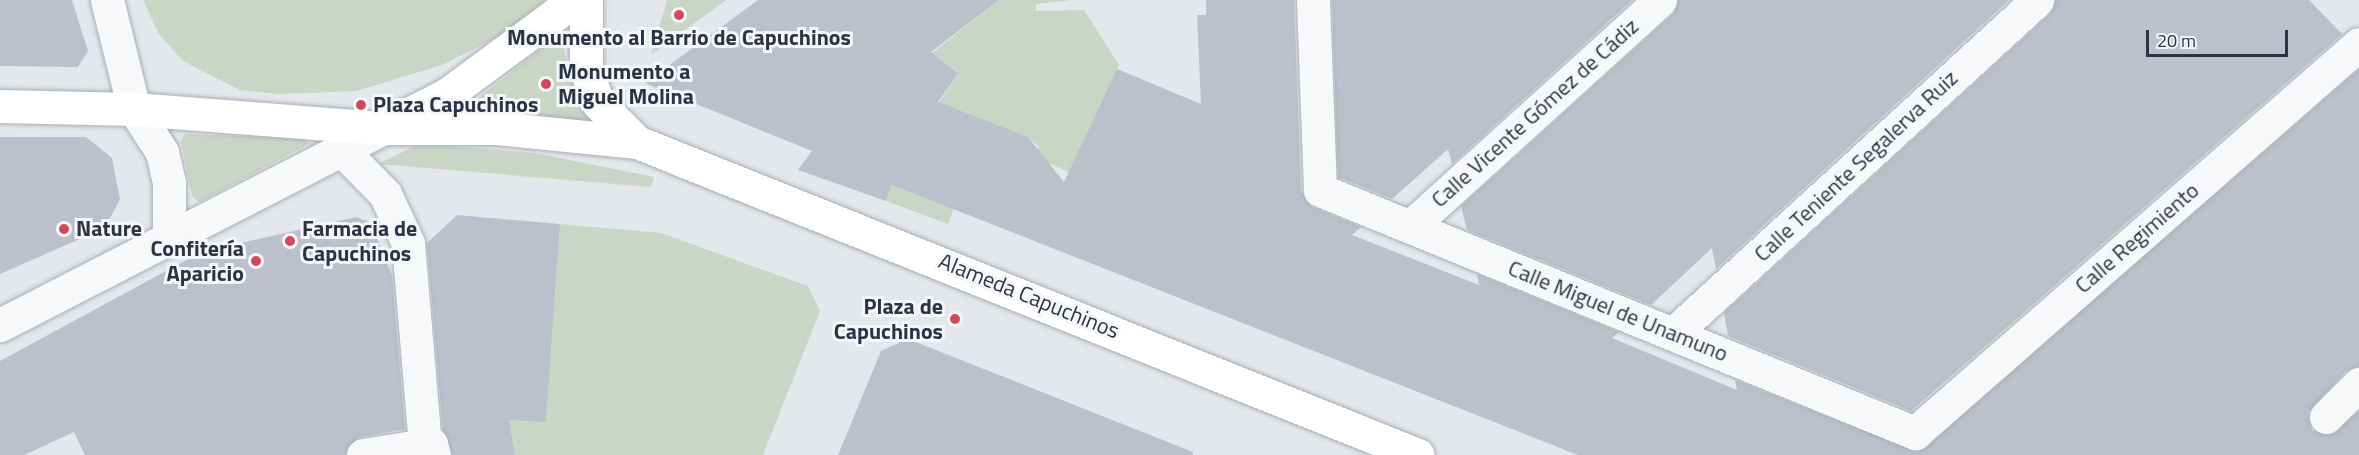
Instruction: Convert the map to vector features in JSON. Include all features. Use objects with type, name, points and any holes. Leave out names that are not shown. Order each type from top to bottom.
[{"type":"main road","points":[[383,128],[446,95],[575,0]]},
{"type":"main road","points":[[586,0],[586,69],[598,103],[638,142]]},
{"type":"main road","points":[[0,106],[134,109],[383,128],[496,128],[638,142]]},
{"type":"main road","name":"Alameda Capuchinos","points":[[638,142],[1418,455]]},
{"type":"street","points":[[107,0],[134,109],[162,152],[170,183],[169,238]]},
{"type":"street","name":"Calle Miguel de Unamuno","points":[[1313,0],[1320,190],[1675,332],[1915,433]]},
{"type":"street","name":"Calle Vicente Gómez de Cádiz","points":[[1411,226],[1660,0]]},
{"type":"street","name":"Calle Teniente Segalerva Ruiz","points":[[1675,332],[2037,0]]},
{"type":"street","name":"Calle Regimiento","points":[[1915,433],[2359,44]]},
{"type":"street","points":[[0,325],[383,128]]},
{"type":"street","points":[[341,149],[385,194],[408,243],[429,444],[431,444],[363,455]]},
{"type":"street","points":[[2326,417],[2359,384]]},
{"type":"green space","points":[[143,0],[545,0],[502,35],[442,65],[356,91],[278,94],[240,90],[183,61],[159,34]]},
{"type":"green space","points":[[667,0],[726,0],[651,55]]},
{"type":"green space","points":[[999,0],[1071,0],[1036,4],[1036,11],[1084,10],[1119,65],[1069,172],[1035,157],[1039,147],[1028,137],[987,121],[948,224],[886,201],[906,150],[958,75],[932,53]]},
{"type":"green space","points":[[561,33],[569,74],[592,125],[472,103]]},
{"type":"green space","points":[[185,134],[303,138],[309,144],[199,202],[192,196],[181,141]]},
{"type":"green space","points":[[419,144],[535,153],[654,177],[651,187],[378,164]]},
{"type":"green space","points":[[560,224],[661,233],[808,286],[820,311],[763,455],[515,455],[509,420],[546,421]]},
{"type":"building","points":[[0,0],[72,0],[88,51],[78,67],[0,66]]},
{"type":"building","points":[[758,0],[999,0],[931,52],[958,74],[938,102],[1028,137],[1064,182],[1117,69],[1201,104],[1197,15],[1206,15],[1206,0],[1294,0],[1301,191],[1312,207],[1361,227],[1352,235],[1479,285],[1477,274],[1619,332],[1612,338],[1737,390],[1735,380],[1917,452],[2359,69],[2359,366],[2346,371],[2308,413],[2312,430],[2330,435],[2359,411],[2359,455],[1578,455],[892,185],[886,201],[798,170],[812,151],[645,83]]},
{"type":"building","points":[[1332,0],[1632,0],[1452,164],[1448,149],[1392,199],[1338,177]]},
{"type":"building","points":[[1678,0],[2009,0],[1716,269],[1712,248],[1651,305],[1467,230],[1461,206],[1673,14]]},
{"type":"building","points":[[2055,0],[2309,0],[2342,34],[1911,411],[1728,336],[1724,313],[2050,14]]},
{"type":"building","points":[[0,137],[86,137],[112,158],[120,199],[105,228],[0,274]]},
{"type":"building","points":[[457,215],[560,224],[546,422],[509,420],[515,455],[452,455],[443,430],[427,243]]},
{"type":"building","points":[[356,217],[371,223],[392,276],[405,429],[359,437],[345,455],[85,455],[74,432],[24,455],[0,455],[0,361],[201,252]]},
{"type":"building","points":[[908,339],[1193,452],[1193,455],[838,455],[881,351]]},
{"type":"place","name":"Monumento al Barrio de Capuchinos","points":[[679,15]]},
{"type":"place","name":"Monumento a Miguel Molina","points":[[546,84]]},
{"type":"place","name":"Plaza Capuchinos","points":[[361,105]]},
{"type":"place","name":"Nature","points":[[64,229]]},
{"type":"place","name":"Farmacia de Capuchinos","points":[[290,241]]},
{"type":"place","name":"Confitería Aparicio","points":[[256,261]]},
{"type":"place","name":"Plaza de Capuchinos","points":[[955,319]]}]
